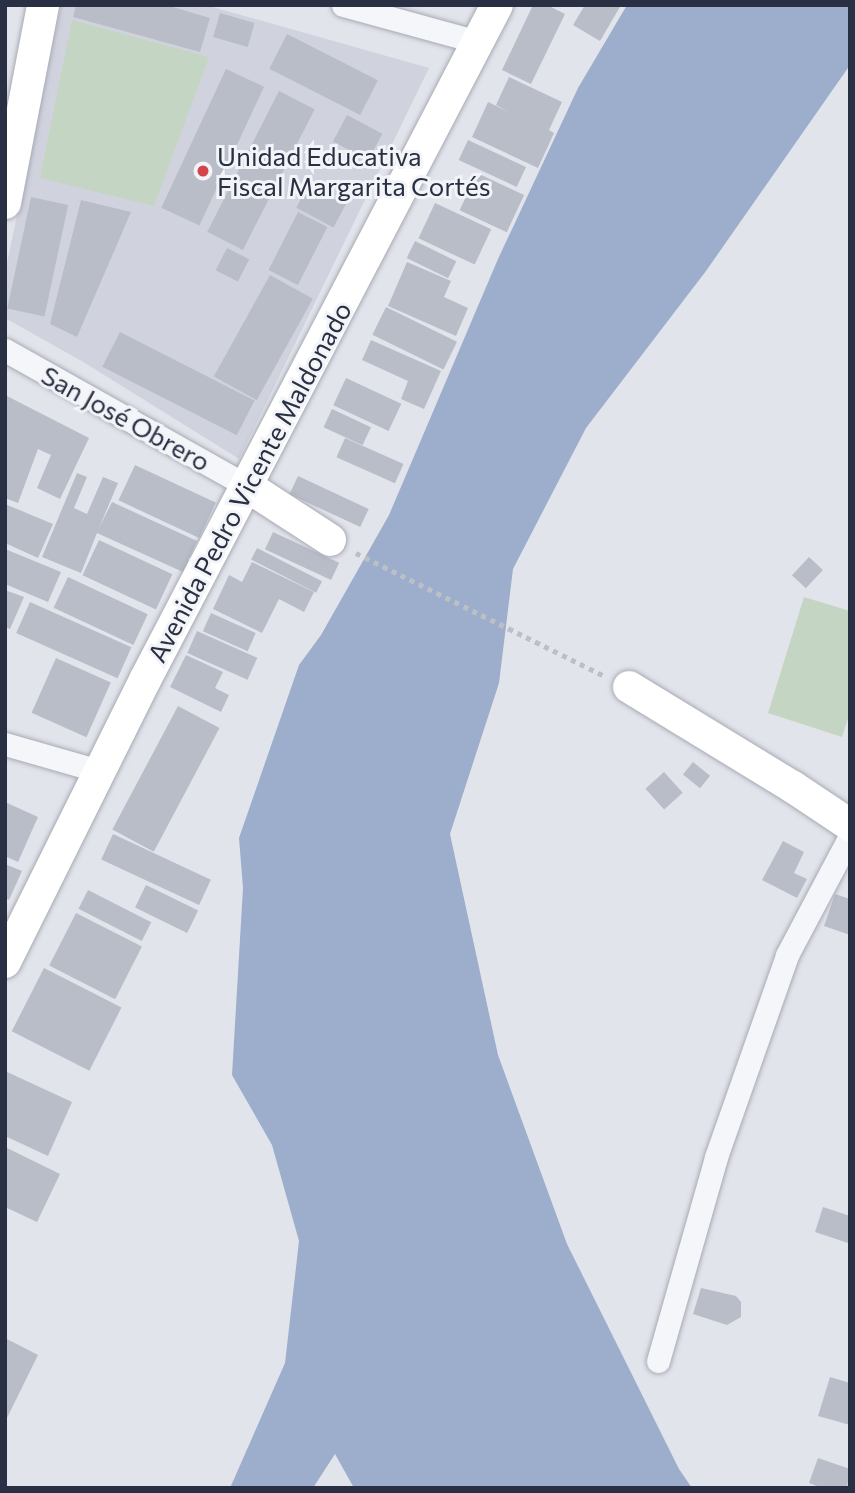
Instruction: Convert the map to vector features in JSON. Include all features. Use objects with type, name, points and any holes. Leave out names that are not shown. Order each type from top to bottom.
[{"type":"main road","points":[[5,203],[43,5]]},
{"type":"main road","name":"Avenida Pedro Vicente Maldonado","points":[[5,962],[99,771],[497,5]]},
{"type":"main road","points":[[247,486],[330,540]]},
{"type":"main road","points":[[629,687],[850,825]]},
{"type":"street","points":[[355,7],[478,42]]},
{"type":"street","name":"San José Obrero","points":[[5,350],[247,486]]},
{"type":"street","points":[[5,744],[99,771]]},
{"type":"street","points":[[658,1361],[716,1157],[787,955],[850,836]]},
{"type":"path","points":[[330,540],[629,687]]},
{"type":"shaded area","name":"Unidad Educativa Fiscal Margarita Cortés","points":[[61,5],[206,5],[429,68],[239,459],[85,363],[5,318],[5,273]]},
{"type":"green space","points":[[72,20],[209,57],[154,206],[40,178]]},
{"type":"green space","points":[[804,597],[850,611],[850,712],[842,737],[768,713]]},
{"type":"water","points":[[627,5],[850,5],[850,65],[706,271],[586,428],[513,569],[499,683],[450,834],[498,1055],[567,1244],[679,1469],[692,1488],[354,1488],[335,1454],[313,1488],[230,1488],[285,1363],[299,1241],[272,1145],[232,1075],[243,888],[239,838],[299,665],[321,635],[389,515],[498,259],[578,88]]},
{"type":"building","points":[[76,5],[166,5],[210,18],[200,52],[73,17]]},
{"type":"building","points":[[533,5],[547,5],[565,14],[531,84],[502,70]]},
{"type":"building","points":[[585,5],[621,5],[600,41],[573,25]]},
{"type":"building","points":[[220,13],[255,23],[248,47],[213,37]]},
{"type":"building","points":[[287,34],[378,80],[360,115],[269,69]]},
{"type":"building","points":[[226,69],[264,87],[199,225],[161,208]]},
{"type":"building","points":[[509,77],[562,102],[549,130],[554,133],[538,168],[472,137],[488,102],[509,112],[496,105]]},
{"type":"building","points":[[279,91],[315,109],[243,250],[207,232]]},
{"type":"building","points":[[347,115],[382,134],[368,160],[333,141]]},
{"type":"building","points":[[468,140],[526,167],[517,187],[459,160]]},
{"type":"building","points":[[477,173],[524,195],[507,232],[460,210]]},
{"type":"building","points":[[309,184],[346,204],[333,228],[296,208]]},
{"type":"building","points":[[31,197],[68,205],[44,316],[7,309]]},
{"type":"building","points":[[81,200],[131,212],[77,337],[50,324]]},
{"type":"building","points":[[435,203],[491,229],[475,265],[419,238]]},
{"type":"building","points":[[298,212],[327,227],[298,285],[268,270]]},
{"type":"building","points":[[415,241],[456,261],[448,278],[407,258]]},
{"type":"building","points":[[227,248],[249,259],[238,282],[216,270]]},
{"type":"building","points":[[407,262],[451,281],[444,297],[468,308],[456,336],[388,306]]},
{"type":"building","points":[[270,275],[313,299],[257,400],[214,376]]},
{"type":"building","points":[[386,307],[457,342],[443,369],[372,335]]},
{"type":"building","points":[[120,332],[255,401],[237,435],[102,367]]},
{"type":"building","points":[[371,340],[441,371],[424,409],[401,399],[408,381],[362,360]]},
{"type":"building","points":[[346,378],[401,404],[389,431],[333,405]]},
{"type":"building","points":[[5,395],[89,438],[60,499],[37,488],[51,455],[38,449],[18,503],[5,498]]},
{"type":"building","points":[[332,409],[371,427],[363,445],[324,427]]},
{"type":"building","points":[[345,438],[403,464],[395,483],[336,457]]},
{"type":"building","points":[[135,465],[216,503],[199,538],[119,500]]},
{"type":"building","points":[[77,473],[87,477],[74,508],[87,514],[103,477],[118,483],[99,528],[112,502],[197,541],[183,572],[97,533],[81,573],[42,557]]},
{"type":"building","points":[[298,476],[369,509],[360,527],[290,494]]},
{"type":"building","points":[[5,504],[53,524],[38,558],[5,543]]},
{"type":"building","points":[[273,532],[339,563],[331,580],[265,549]]},
{"type":"building","points":[[99,540],[172,574],[156,610],[83,575]]},
{"type":"building","points":[[257,548],[322,581],[316,593],[251,560]]},
{"type":"building","points":[[5,549],[61,572],[48,602],[5,584]]},
{"type":"building","points":[[809,557],[823,570],[806,588],[792,575]]},
{"type":"building","points":[[252,562],[314,592],[304,612],[279,599],[262,633],[213,609],[229,575],[242,582]]},
{"type":"building","points":[[68,577],[148,614],[133,645],[54,608]]},
{"type":"building","points":[[5,590],[24,597],[10,629],[5,627]]},
{"type":"building","points":[[30,602],[131,647],[118,678],[16,633]]},
{"type":"building","points":[[211,613],[256,633],[248,651],[203,631]]},
{"type":"building","points":[[197,631],[257,658],[248,680],[187,653]]},
{"type":"building","points":[[186,655],[223,672],[215,688],[229,695],[221,712],[170,687]]},
{"type":"building","points":[[56,658],[111,682],[86,737],[32,713]]},
{"type":"building","points":[[178,706],[219,728],[154,852],[112,830]]},
{"type":"building","points":[[693,762],[710,776],[700,788],[683,774]]},
{"type":"building","points":[[664,772],[683,793],[664,810],[645,789]]},
{"type":"building","points":[[5,802],[38,817],[18,862],[5,856]]},
{"type":"building","points":[[113,834],[211,880],[199,905],[101,859]]},
{"type":"building","points":[[783,841],[804,852],[794,873],[807,879],[797,898],[762,880]]},
{"type":"building","points":[[5,864],[22,871],[9,900],[5,898]]},
{"type":"building","points":[[146,885],[198,910],[187,933],[135,907]]},
{"type":"building","points":[[88,890],[151,922],[142,941],[78,909]]},
{"type":"building","points":[[835,894],[850,899],[850,935],[824,926]]},
{"type":"building","points":[[76,913],[142,947],[115,999],[49,966]]},
{"type":"building","points":[[44,968],[122,1007],[89,1071],[12,1031]]},
{"type":"building","points":[[5,1071],[72,1102],[48,1156],[5,1136]]},
{"type":"building","points":[[5,1147],[60,1174],[37,1222],[5,1207]]},
{"type":"building","points":[[823,1207],[850,1216],[848,1243],[815,1232]]},
{"type":"building","points":[[701,1288],[736,1296],[741,1302],[741,1317],[727,1325],[693,1314]]},
{"type":"building","points":[[5,1338],[38,1355],[5,1422]]},
{"type":"building","points":[[830,1377],[850,1383],[850,1425],[818,1416]]},
{"type":"building","points":[[818,1458],[850,1469],[847,1488],[822,1488],[809,1483]]},
{"type":"place","name":"Unidad Educativa Fiscal Margarita Cortés","points":[[203,171]]}]
